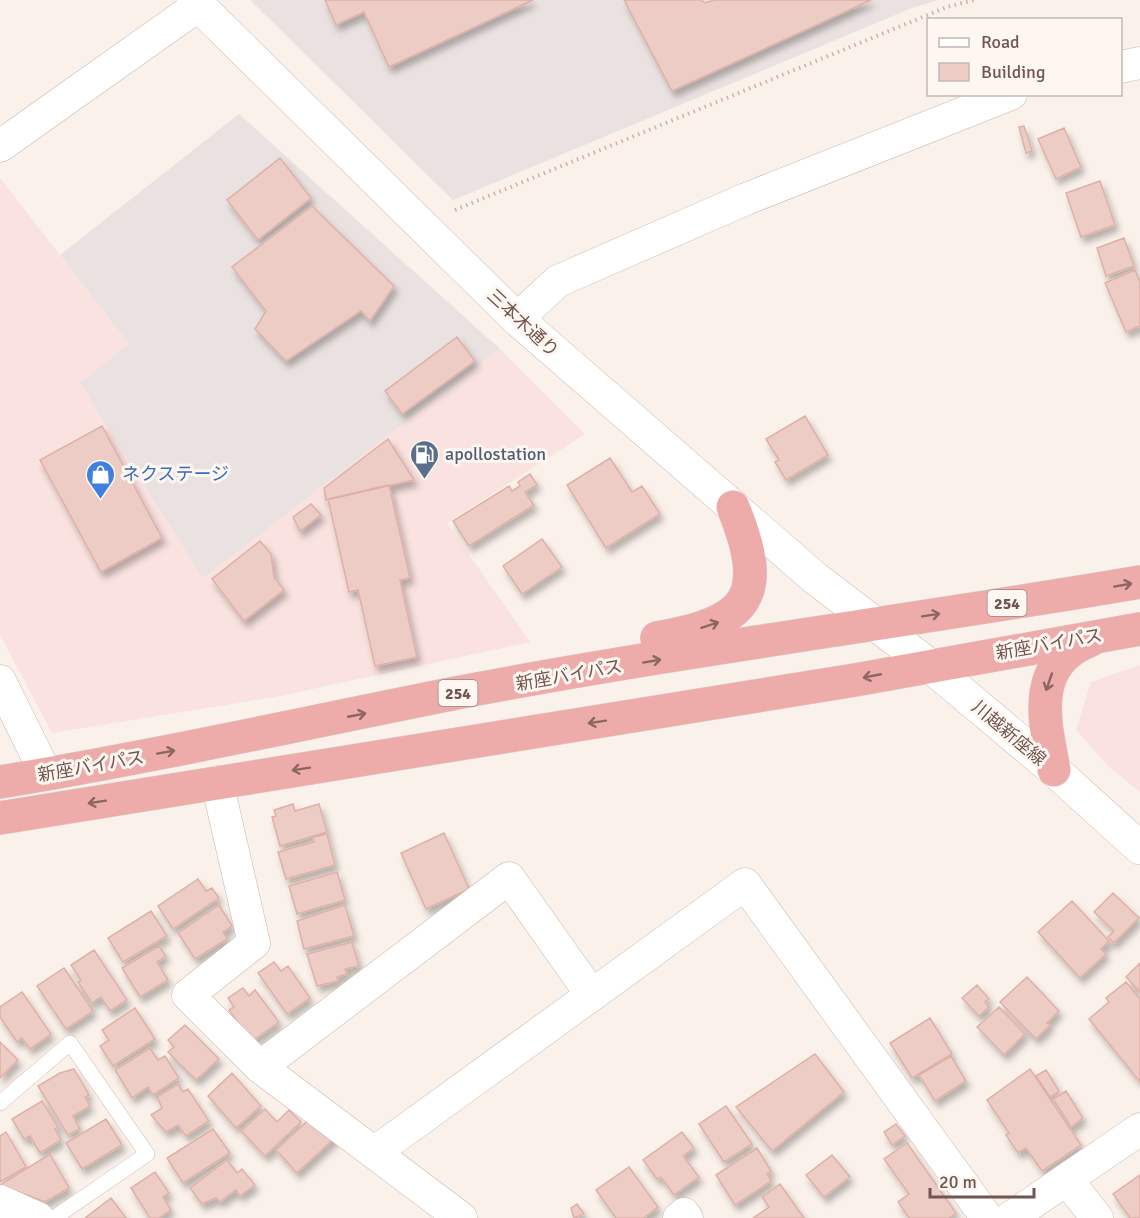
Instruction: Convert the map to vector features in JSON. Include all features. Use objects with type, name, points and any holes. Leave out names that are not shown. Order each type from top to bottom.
[{"type":"highway","points":[[451,694],[596,648],[681,634],[717,624],[729,617],[741,605],[749,581],[748,553],[733,507]]},
{"type":"highway","name":"新座バイパス","points":[[0,782],[239,739],[451,694],[873,623],[1140,582]]},
{"type":"highway","name":"新座バイパス","points":[[0,818],[855,680],[1140,628]]},
{"type":"highway","points":[[1054,770],[1044,705],[1047,684],[1058,661],[1073,647],[1106,634]]},
{"type":"street","points":[[0,146],[196,3]]},
{"type":"street","name":"三本木通り","points":[[196,3],[517,320],[814,578],[873,623]]},
{"type":"street","points":[[1122,67],[1140,63]]},
{"type":"street","points":[[517,320],[558,280],[746,199],[1006,96]]},
{"type":"street","name":"川越新座線","points":[[873,623],[929,665],[1054,770],[1140,848]]},
{"type":"street","points":[[0,681],[46,774]]},
{"type":"street","points":[[217,782],[254,943],[188,995],[260,1067],[461,1218]]},
{"type":"street","points":[[260,1067],[509,878],[591,994]]},
{"type":"street","points":[[375,1152],[745,884],[987,1218]]},
{"type":"street","points":[[1010,1218],[1140,1129]]},
{"type":"street","points":[[1066,1180],[1097,1218]]},
{"type":"street","points":[[0,1201],[38,1218]]},
{"type":"street","points":[[679,1218],[684,1214],[687,1218]]},
{"type":"lane","points":[[0,1103],[70,1042],[147,1154],[54,1218]]},
{"type":"path","points":[[452,211],[947,7],[974,0]]},
{"type":"shaded area","points":[[250,0],[938,0],[912,8],[453,200]]},
{"type":"shaded area","points":[[239,114],[500,349],[203,578],[80,383],[129,344],[60,255]]},
{"type":"shaded area","points":[[0,178],[129,344],[203,577],[500,349],[585,434],[447,523],[530,642],[280,696],[52,733],[0,635]]},
{"type":"shaded area","points":[[1140,665],[1140,792],[1109,767],[1076,730],[1091,682]]},
{"type":"building","points":[[325,0],[533,0],[389,67],[364,12],[336,25]]},
{"type":"building","points":[[624,0],[701,0],[705,3],[714,0],[871,0],[672,91]]},
{"type":"building","points":[[1024,126],[1032,151],[1026,153],[1019,127]]},
{"type":"building","points":[[1064,128],[1081,167],[1056,179],[1038,139]]},
{"type":"building","points":[[280,158],[311,198],[258,240],[227,200]]},
{"type":"building","points":[[1100,181],[1115,225],[1081,237],[1066,193]]},
{"type":"building","points":[[312,206],[394,286],[370,321],[361,311],[286,361],[255,329],[266,311],[232,267]]},
{"type":"building","points":[[1124,238],[1134,266],[1106,276],[1097,248]]},
{"type":"building","points":[[1135,270],[1140,282],[1140,326],[1126,332],[1105,283]]},
{"type":"building","points":[[457,337],[475,361],[402,414],[385,391]]},
{"type":"building","points":[[805,416],[828,455],[786,480],[775,462],[779,460],[766,439]]},
{"type":"building","name":"ネクステージ","points":[[102,426],[162,538],[101,572],[40,460]]},
{"type":"building","points":[[388,439],[414,480],[326,500],[324,488]]},
{"type":"building","points":[[610,458],[632,492],[642,486],[660,514],[606,548],[567,485]]},
{"type":"building","points":[[530,474],[537,485],[525,492],[534,505],[469,546],[453,521],[509,486],[512,491],[520,486],[518,482]]},
{"type":"building","points":[[389,485],[410,578],[400,580],[417,657],[375,666],[358,590],[349,592],[328,499]]},
{"type":"building","points":[[311,504],[321,515],[300,531],[293,517]]},
{"type":"building","points":[[542,539],[562,567],[522,594],[503,566]]},
{"type":"building","points":[[260,541],[271,554],[274,577],[284,590],[244,621],[212,579]]},
{"type":"building","points":[[293,804],[295,811],[319,804],[327,832],[280,846],[272,817],[276,816],[274,810]]},
{"type":"building","points":[[444,833],[469,889],[426,909],[401,853]]},
{"type":"building","points":[[327,834],[335,865],[286,879],[278,852],[314,842],[313,837]]},
{"type":"building","points":[[337,872],[345,900],[297,914],[289,886]]},
{"type":"building","points":[[198,879],[206,891],[212,888],[219,898],[173,929],[158,906]]},
{"type":"building","points":[[1113,893],[1139,918],[1114,943],[1108,937],[1114,931],[1094,912]]},
{"type":"building","points":[[1072,901],[1109,941],[1101,949],[1106,954],[1080,978],[1038,932]]},
{"type":"building","points":[[219,905],[232,926],[223,932],[227,939],[195,959],[178,933]]},
{"type":"building","points":[[345,905],[354,936],[304,949],[297,921]]},
{"type":"building","points":[[151,911],[167,936],[123,962],[108,938]]},
{"type":"building","points":[[352,942],[359,966],[345,969],[347,974],[337,977],[338,981],[317,986],[307,954]]},
{"type":"building","points":[[159,946],[166,956],[157,962],[168,980],[140,997],[122,968]]},
{"type":"building","points":[[94,950],[127,1000],[110,1011],[101,997],[92,1003],[78,982],[81,980],[71,965]]},
{"type":"building","points":[[274,962],[281,971],[288,966],[310,998],[287,1014],[258,973]]},
{"type":"building","points":[[1140,963],[1140,992],[1126,977]]},
{"type":"building","points":[[64,968],[93,1011],[66,1029],[37,986]]},
{"type":"building","points":[[1027,977],[1059,1011],[1047,1023],[1050,1025],[1036,1039],[1000,1002]]},
{"type":"building","points":[[1126,982],[1140,999],[1140,1082],[1089,1019],[1109,1002],[1106,998]]},
{"type":"building","points":[[977,985],[989,999],[985,1002],[989,1007],[979,1016],[962,998]]},
{"type":"building","points":[[243,988],[249,996],[255,990],[279,1022],[254,1040],[251,1036],[249,1038],[229,1010],[234,1007],[228,998]]},
{"type":"building","points":[[22,992],[51,1034],[30,1049],[22,1038],[17,1042],[0,1017],[0,1007]]},
{"type":"building","points":[[999,1007],[1025,1034],[1004,1055],[977,1027]]},
{"type":"building","points":[[135,1008],[155,1039],[113,1066],[100,1046],[109,1040],[102,1030]]},
{"type":"building","points":[[930,1018],[952,1054],[912,1078],[890,1043]]},
{"type":"building","points":[[185,1025],[219,1059],[196,1080],[168,1052],[174,1047],[168,1040]]},
{"type":"building","points":[[0,1042],[18,1060],[0,1078]]},
{"type":"building","points":[[150,1048],[158,1060],[165,1056],[179,1078],[153,1095],[148,1087],[132,1098],[115,1070]]},
{"type":"building","points":[[815,1054],[844,1092],[772,1151],[736,1107]]},
{"type":"building","points":[[951,1056],[966,1081],[935,1101],[919,1075]]},
{"type":"building","points":[[74,1069],[89,1095],[85,1097],[90,1106],[73,1116],[80,1129],[68,1135],[38,1086],[60,1073]]},
{"type":"building","points":[[1030,1069],[1081,1145],[1042,1171],[1026,1148],[1018,1153],[1006,1135],[1009,1133],[987,1100]]},
{"type":"building","points":[[1046,1070],[1059,1091],[1050,1097],[1036,1076]]},
{"type":"building","points":[[232,1073],[261,1106],[236,1128],[208,1096]]},
{"type":"building","points":[[178,1084],[183,1092],[188,1089],[209,1121],[186,1136],[178,1125],[166,1132],[151,1115],[162,1108],[157,1097]]},
{"type":"building","points":[[1066,1091],[1083,1118],[1071,1127],[1053,1099]]},
{"type":"building","points":[[42,1101],[58,1127],[55,1129],[61,1140],[40,1153],[30,1136],[24,1139],[12,1119]]},
{"type":"building","points":[[726,1106],[752,1144],[724,1162],[699,1124]]},
{"type":"building","points":[[265,1109],[277,1122],[289,1110],[301,1122],[265,1156],[241,1131]]},
{"type":"building","points":[[314,1115],[337,1136],[297,1173],[276,1150]]},
{"type":"building","points":[[106,1119],[122,1145],[82,1169],[66,1143]]},
{"type":"building","points":[[896,1124],[905,1136],[892,1145],[884,1132]]},
{"type":"building","points":[[213,1129],[230,1153],[183,1183],[167,1158]]},
{"type":"building","points":[[6,1132],[26,1167],[0,1182],[0,1136]]},
{"type":"building","points":[[682,1132],[694,1148],[683,1156],[699,1177],[674,1195],[661,1177],[657,1179],[643,1160]]},
{"type":"building","points":[[907,1143],[956,1213],[949,1218],[909,1218],[898,1202],[909,1194],[884,1159]]},
{"type":"building","points":[[757,1148],[771,1171],[767,1174],[771,1181],[735,1205],[716,1175]]},
{"type":"building","points":[[50,1154],[69,1188],[45,1202],[0,1185]]},
{"type":"building","points":[[832,1155],[850,1177],[824,1197],[806,1175]]},
{"type":"building","points":[[227,1160],[237,1173],[242,1169],[255,1185],[240,1196],[236,1190],[220,1202],[216,1198],[202,1204],[190,1188]]},
{"type":"building","points":[[629,1167],[658,1207],[644,1218],[616,1218],[596,1190]]},
{"type":"building","points":[[155,1172],[169,1193],[163,1197],[171,1210],[159,1218],[150,1218],[131,1188]]},
{"type":"building","points":[[1140,1175],[1140,1218],[1130,1218],[1113,1194]]},
{"type":"building","points":[[780,1184],[804,1218],[753,1218],[769,1207],[762,1197]]},
{"type":"building","points":[[111,1198],[126,1218],[85,1218]]},
{"type":"building","points":[[577,1204],[584,1214],[574,1218],[571,1208]]},
{"type":"place","name":"apollostation","points":[[424,480]]},
{"type":"place","name":"ネクステージ","points":[[101,500]]}]
